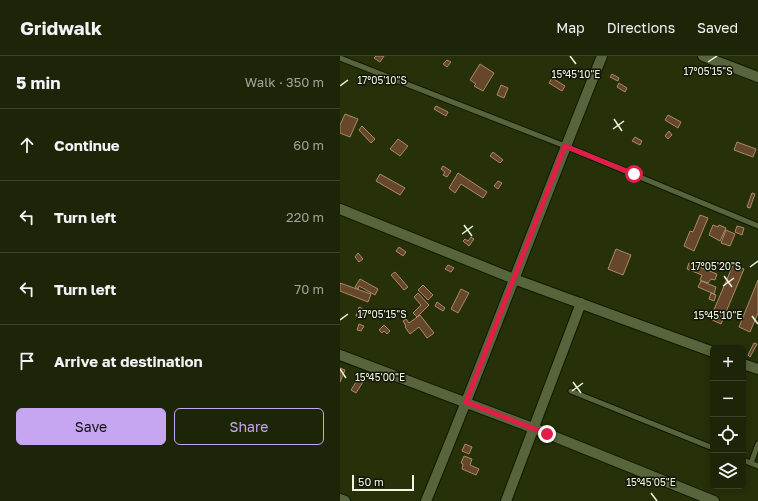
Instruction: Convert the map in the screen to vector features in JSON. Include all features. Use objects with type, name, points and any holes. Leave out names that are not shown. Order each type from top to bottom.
[{"type":"street","points":[[426,501],[565,146],[602,56]]},
{"type":"street","points":[[703,56],[758,77]]},
{"type":"street","points":[[340,209],[514,279],[710,351]]},
{"type":"street","points":[[506,501],[581,303]]},
{"type":"street","points":[[340,355],[533,428],[714,501]]},
{"type":"street","points":[[746,365],[758,369]]},
{"type":"street","points":[[340,499],[345,501]]},
{"type":"lane","points":[[340,58],[565,146],[758,226]]},
{"type":"lane","points":[[571,391],[710,447]]},
{"type":"lane","points":[[751,463],[758,444]]},
{"type":"lane","points":[[746,461],[758,466]]},
{"type":"building","points":[[376,56],[384,56],[380,62],[374,58]]},
{"type":"building","points":[[447,60],[451,62],[447,67],[443,64]]},
{"type":"building","points":[[480,64],[494,73],[483,91],[474,86],[476,84],[470,80]]},
{"type":"building","points":[[612,74],[619,78],[618,81],[610,77]]},
{"type":"building","points":[[552,78],[565,86],[562,91],[549,83]]},
{"type":"building","points":[[619,83],[627,88],[625,92],[617,87]]},
{"type":"building","points":[[501,85],[508,88],[504,98],[497,95]]},
{"type":"building","points":[[436,106],[448,112],[446,116],[434,109]]},
{"type":"building","points":[[345,114],[358,119],[350,137],[340,133],[340,125]]},
{"type":"building","points":[[668,115],[681,122],[678,128],[665,120]]},
{"type":"building","points":[[362,126],[375,139],[371,143],[359,130]]},
{"type":"building","points":[[669,131],[672,135],[668,139],[665,136]]},
{"type":"building","points":[[635,137],[642,141],[640,145],[632,141]]},
{"type":"building","points":[[398,139],[408,146],[400,156],[390,149]]},
{"type":"building","points":[[737,142],[756,149],[753,157],[734,150]]},
{"type":"building","points":[[493,152],[503,160],[500,163],[490,156]]},
{"type":"building","points":[[443,166],[451,171],[447,177],[443,175],[445,172],[441,169]]},
{"type":"building","points":[[458,173],[487,192],[483,198],[461,184],[455,193],[449,188]]},
{"type":"building","points":[[380,174],[405,188],[400,195],[376,181]]},
{"type":"building","points":[[498,181],[502,183],[498,189],[494,186]]},
{"type":"building","points":[[752,193],[755,194],[750,208],[747,207]]},
{"type":"building","points":[[700,215],[708,218],[694,251],[684,246],[690,231],[693,232]]},
{"type":"building","points":[[713,225],[718,227],[719,225],[726,228],[720,241],[709,235]]},
{"type":"building","points":[[737,226],[744,228],[742,235],[735,232]]},
{"type":"building","points":[[726,230],[735,234],[730,246],[721,243]]},
{"type":"building","points":[[471,237],[474,239],[469,246],[463,241],[465,239],[468,241]]},
{"type":"building","points":[[399,247],[406,252],[403,256],[396,251]]},
{"type":"building","points":[[616,249],[631,255],[623,275],[608,269]]},
{"type":"building","points":[[358,253],[363,259],[359,262],[355,257]]},
{"type":"building","points":[[689,263],[717,274],[715,280],[711,279],[708,283],[700,280],[702,275],[687,269]]},
{"type":"building","points":[[448,265],[454,268],[451,272],[445,269]]},
{"type":"building","points":[[733,265],[744,269],[721,324],[710,319]]},
{"type":"building","points":[[395,272],[408,287],[404,290],[391,275]]},
{"type":"building","points":[[360,279],[378,289],[375,295],[359,286],[358,289],[355,287]]},
{"type":"building","points":[[758,280],[758,313],[750,332],[739,327]]},
{"type":"building","points":[[701,281],[716,287],[714,294],[698,287]]},
{"type":"building","points":[[340,283],[371,294],[368,302],[340,291]]},
{"type":"building","points":[[423,285],[433,295],[428,300],[418,290]]},
{"type":"building","points":[[461,289],[469,293],[458,313],[451,309]]},
{"type":"building","points":[[418,293],[429,305],[417,317],[413,313],[421,305],[414,297]]},
{"type":"building","points":[[711,293],[716,295],[714,301],[709,299]]},
{"type":"building","points":[[437,302],[445,308],[443,311],[435,306]]},
{"type":"building","points":[[359,307],[365,310],[361,318],[356,316]]},
{"type":"building","points":[[420,315],[434,333],[427,338],[419,327],[410,334],[403,321],[406,319],[409,323]]},
{"type":"building","points":[[359,324],[364,326],[361,331],[357,330]]},
{"type":"building","points":[[384,325],[390,331],[387,334],[384,331],[382,333],[379,330]]},
{"type":"building","points":[[754,343],[757,344],[750,357],[748,355]]},
{"type":"building","points":[[340,368],[345,370],[340,382]]},
{"type":"building","points":[[358,379],[363,382],[356,393],[351,390]]},
{"type":"building","points":[[465,444],[472,447],[469,454],[462,451]]},
{"type":"building","points":[[464,456],[472,459],[470,465],[479,469],[476,475],[462,469],[463,464],[461,463]]},
{"type":"route","points":[[547,434],[466,402],[565,146],[634,174]]}]
